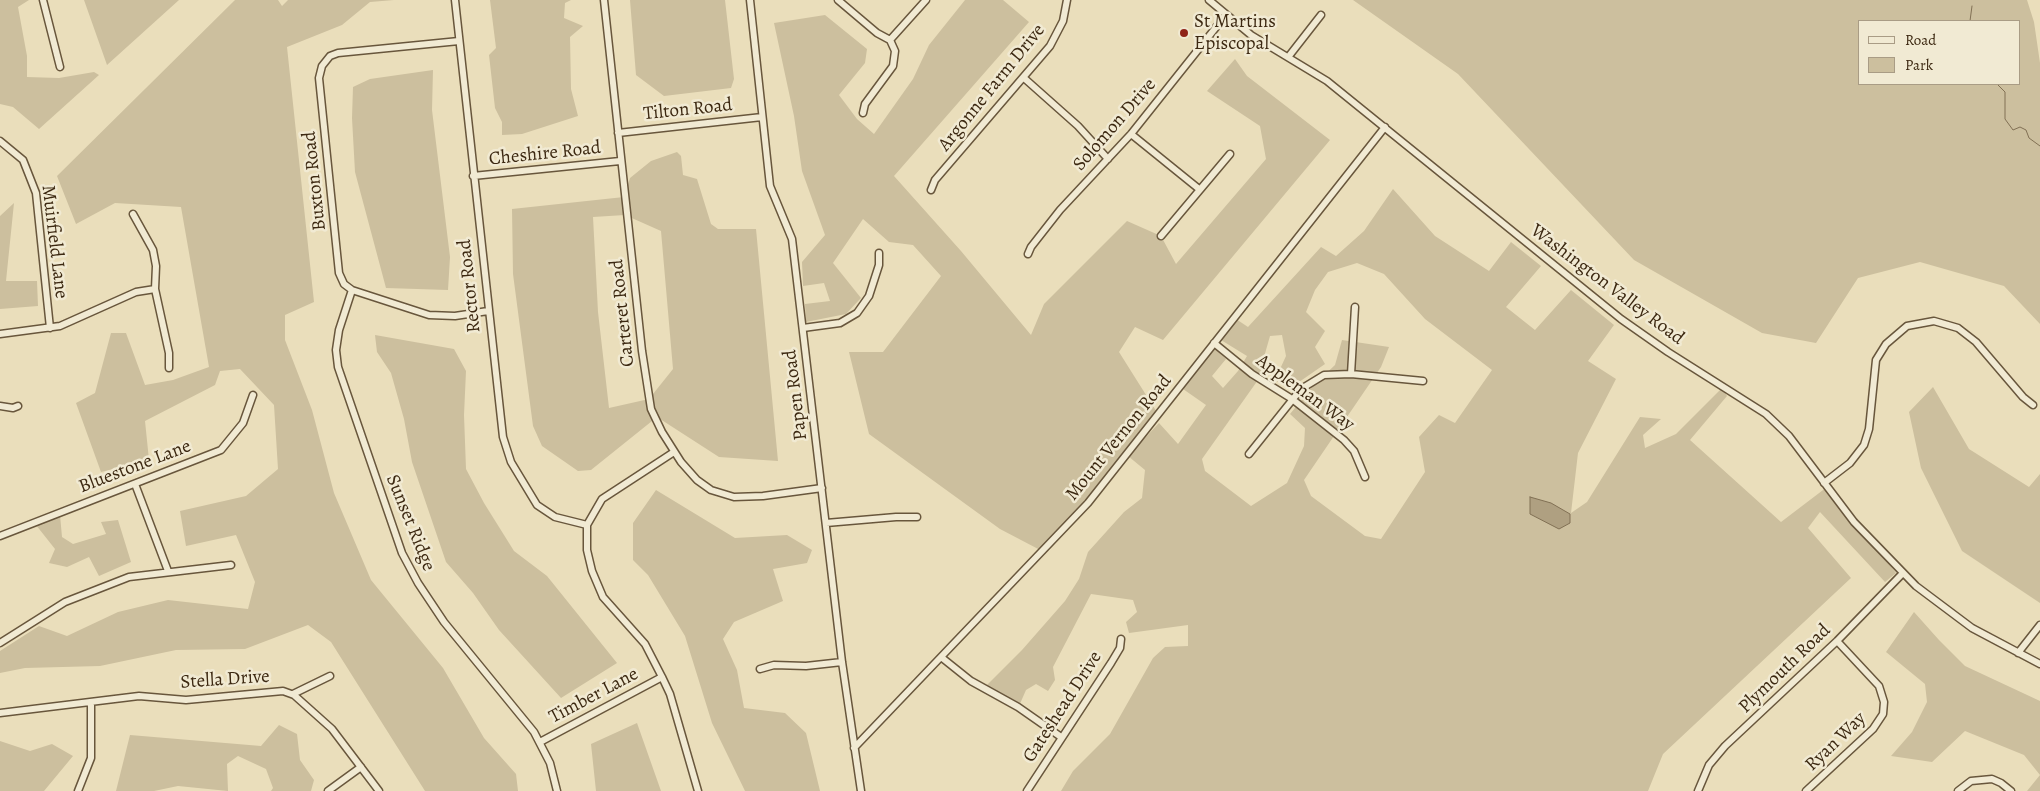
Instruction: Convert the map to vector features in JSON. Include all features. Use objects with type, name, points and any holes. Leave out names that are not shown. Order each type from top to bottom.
[{"type":"street","points":[[43,0],[60,67]]},
{"type":"street","name":"Rector Road","points":[[454,0],[503,437],[511,462],[528,494],[542,510],[563,520],[587,525]]},
{"type":"street","name":"Carteret Road","points":[[604,0],[620,161],[648,400],[662,432],[674,452],[697,480],[717,494],[734,497],[763,496],[822,488]]},
{"type":"street","name":"Papen Road","points":[[750,0],[770,186],[790,233],[842,662],[861,791]]},
{"type":"street","points":[[838,0],[877,33],[890,40],[895,51],[893,66],[865,104],[863,113]]},
{"type":"street","points":[[890,40],[926,0]]},
{"type":"street","name":"Argonne Farm Drive","points":[[931,190],[935,180],[1024,78],[1057,34],[1063,21],[1067,0]]},
{"type":"street","name":"Washington Valley Road","points":[[1209,0],[1225,16],[1251,35],[1289,56],[1327,81],[1621,319],[1668,352],[1760,410],[1789,436],[1854,522],[1902,573],[1954,616],[2040,664]]},
{"type":"street","points":[[1289,56],[1320,15]]},
{"type":"street","name":"Solomon Drive","points":[[1028,254],[1031,247],[1060,210],[1131,134],[1225,16]]},
{"type":"street","name":"Buxton Road","points":[[352,290],[344,284],[339,273],[319,78],[322,66],[330,56],[338,53],[459,41]]},
{"type":"street","points":[[1024,78],[1078,126],[1108,159]]},
{"type":"street","name":"Tilton Road","points":[[618,133],[762,117]]},
{"type":"street","name":"Mount Vernon Road","points":[[854,748],[1088,503],[1385,127]]},
{"type":"street","points":[[1131,134],[1199,188]]},
{"type":"street","name":"Muirfield Lane","points":[[0,141],[23,160],[36,193],[50,328]]},
{"type":"street","points":[[1161,236],[1199,188],[1230,154]]},
{"type":"street","name":"Cheshire Road","points":[[473,176],[620,161]]},
{"type":"street","points":[[133,214],[153,250],[156,266],[155,289],[169,353],[169,368]]},
{"type":"street","points":[[803,328],[840,323],[857,313],[866,302],[872,288],[879,266],[879,253]]},
{"type":"street","points":[[0,334],[67,324],[136,292],[155,289]]},
{"type":"street","points":[[352,290],[429,315],[454,316],[488,311]]},
{"type":"street","name":"Sunset Ridge","points":[[352,290],[339,330],[336,350],[338,367],[402,553],[436,611],[529,725],[540,742],[550,764],[557,791]]},
{"type":"street","points":[[1351,374],[1355,307]]},
{"type":"street","points":[[1824,483],[1850,463],[1864,445],[1869,429],[1876,360],[1886,344],[1907,326],[1934,320],[1958,328],[1976,342],[2023,398],[2033,405]]},
{"type":"street","name":"Appleman Way","points":[[1214,343],[1252,374],[1292,399],[1350,446],[1365,477]]},
{"type":"street","points":[[1249,454],[1292,399],[1306,385],[1324,375],[1351,374],[1423,381]]},
{"type":"street","name":"Bluestone Lane","points":[[0,536],[221,450],[243,423],[253,395]]},
{"type":"street","points":[[0,406],[6,408],[18,406]]},
{"type":"street","points":[[674,452],[602,499],[587,525],[587,550],[598,588],[609,604],[645,644],[662,676],[698,791]]},
{"type":"street","points":[[135,484],[168,571]]},
{"type":"street","points":[[826,524],[896,517],[918,517]]},
{"type":"street","points":[[0,643],[74,598],[129,576],[230,565]]},
{"type":"street","name":"Plymouth Road","points":[[1698,791],[1709,765],[1725,746],[1837,641],[1902,573]]},
{"type":"street","points":[[2018,653],[2040,625]]},
{"type":"street","name":"Gateshead Drive","points":[[1027,791],[1111,663],[1120,648],[1121,639]]},
{"type":"street","name":"Ryan Way","points":[[1806,791],[1873,730],[1883,714],[1883,696],[1879,686],[1837,641]]},
{"type":"street","points":[[941,657],[971,680],[1018,707],[1061,737]]},
{"type":"street","points":[[760,669],[774,665],[806,666],[842,662]]},
{"type":"street","points":[[293,694],[330,676]]},
{"type":"street","name":"Timber Lane","points":[[540,742],[662,676]]},
{"type":"street","name":"Stella Drive","points":[[0,713],[139,696],[186,700],[268,691],[293,694],[331,728],[379,791]]},
{"type":"street","points":[[78,791],[91,758],[91,703]]},
{"type":"street","points":[[851,728],[857,733],[869,733]]},
{"type":"street","points":[[328,791],[361,767]]},
{"type":"street","points":[[1958,791],[1971,781],[1992,779],[2011,791]]},
{"type":"green space","points":[[0,0],[29,0],[18,7],[27,56],[27,77],[59,78],[94,72],[99,75],[39,129],[13,107],[0,104]]},
{"type":"green space","points":[[84,0],[179,0],[107,65]]},
{"type":"green space","points":[[235,0],[278,0],[282,6],[288,0],[394,0],[370,2],[342,25],[287,47],[314,302],[285,315],[285,340],[312,410],[334,493],[371,580],[443,668],[484,738],[516,774],[518,791],[425,791],[331,642],[308,625],[245,649],[176,650],[100,666],[25,668],[0,673],[0,651],[39,626],[67,636],[118,612],[168,600],[248,609],[255,582],[236,535],[186,546],[180,511],[246,496],[278,469],[274,405],[240,369],[220,371],[215,385],[145,421],[149,460],[101,472],[76,403],[95,393],[111,333],[126,333],[145,385],[173,380],[209,367],[181,207],[115,203],[76,224],[57,176]]},
{"type":"green space","points":[[490,0],[571,0],[565,3],[564,18],[583,26],[570,37],[571,89],[578,116],[522,134],[502,135],[502,122],[495,108],[489,55],[496,48]]},
{"type":"green space","points":[[630,0],[725,0],[734,79],[731,88],[664,96],[636,75]]},
{"type":"green space","points":[[965,0],[1003,0],[1029,22],[894,176],[961,251],[1031,335],[1044,304],[1127,221],[1161,236],[1176,264],[1266,159],[1260,126],[1207,91],[1235,59],[1247,76],[1330,140],[1163,340],[1135,327],[1119,352],[1158,414],[1088,503],[1042,551],[1000,529],[869,434],[849,352],[883,352],[941,276],[913,245],[889,242],[863,219],[833,263],[861,298],[846,314],[806,322],[805,304],[830,301],[824,283],[803,286],[802,262],[825,235],[802,171],[794,116],[774,23],[825,15],[867,49],[865,63],[839,95],[857,119],[874,134],[913,79],[929,45]]},
{"type":"green space","points":[[1353,0],[2027,0],[2034,22],[2040,63],[2040,324],[2004,286],[1920,262],[1858,278],[1816,343],[1762,333],[1634,260],[1458,74]]},
{"type":"green space","points":[[433,70],[432,110],[450,257],[448,290],[386,288],[355,172],[352,118],[353,87],[370,79]]},
{"type":"green space","points":[[677,152],[681,156],[683,175],[697,179],[711,224],[718,229],[756,229],[778,461],[719,457],[657,417],[591,470],[578,471],[542,446],[533,426],[513,274],[512,209],[624,197],[630,178],[651,161]],"holes":[[[625,215],[661,231],[673,369],[649,399],[609,408],[598,312],[593,217]]]},
{"type":"green space","points":[[1393,189],[1435,236],[1489,271],[1511,242],[1541,266],[1506,307],[1535,330],[1571,290],[1614,325],[1588,361],[1616,379],[1578,453],[1571,513],[1587,502],[1640,417],[1661,419],[1643,435],[1645,448],[1676,434],[1722,388],[1727,396],[1690,440],[1781,522],[1827,487],[1896,573],[1885,582],[1820,512],[1808,528],[1851,578],[1663,754],[1648,791],[1061,791],[1073,771],[1110,734],[1153,658],[1165,647],[1188,646],[1188,625],[1129,633],[1126,622],[1137,612],[1133,600],[1091,594],[1053,667],[1055,680],[1048,691],[1036,684],[1026,690],[1019,706],[986,686],[1022,650],[1065,601],[1079,579],[1088,552],[1124,512],[1142,498],[1145,470],[1128,456],[1159,423],[1178,444],[1206,405],[1183,389],[1214,348],[1226,359],[1212,376],[1223,388],[1238,371],[1247,356],[1221,340],[1236,319],[1248,327],[1321,247],[1336,256],[1364,231]],"holes":[[[1357,263],[1384,274],[1425,319],[1492,370],[1455,423],[1439,415],[1419,437],[1425,472],[1381,539],[1365,536],[1311,496],[1304,480],[1381,367],[1389,347],[1342,340],[1335,365],[1313,386],[1290,414],[1305,428],[1304,446],[1287,483],[1251,506],[1205,471],[1202,459],[1270,363],[1264,357],[1270,336],[1282,335],[1286,356],[1275,380],[1289,389],[1325,364],[1315,347],[1325,331],[1306,312],[1315,290],[1328,272]]]},
{"type":"green space","points":[[14,203],[6,281],[37,281],[38,306],[0,309],[0,216]]},
{"type":"green space","points":[[375,335],[454,349],[466,371],[464,415],[466,469],[484,503],[514,551],[547,576],[617,663],[561,698],[499,630],[473,593],[446,562],[412,462],[404,419],[391,373],[377,352]]},
{"type":"green space","points":[[1933,387],[1969,449],[2029,487],[2040,474],[2040,603],[1962,551],[1921,468],[1909,412]]},
{"type":"green space","points":[[656,490],[735,538],[787,535],[812,550],[807,563],[773,569],[783,601],[734,622],[723,639],[737,670],[744,708],[785,713],[806,733],[820,791],[745,791],[712,723],[685,636],[648,575],[633,560],[633,523]]},
{"type":"green space","points":[[60,515],[62,537],[73,544],[106,534],[101,522],[118,520],[131,562],[99,576],[89,557],[67,567],[49,563],[55,549],[36,525]]},
{"type":"green space","points":[[1914,612],[1965,666],[2040,701],[2040,775],[2024,755],[1965,731],[1932,762],[1891,756],[1912,732],[1927,702],[1925,684],[1886,652]]},
{"type":"green space","points":[[637,723],[661,791],[596,791],[591,744]]},
{"type":"green space","points":[[279,725],[297,734],[300,760],[314,780],[311,791],[271,791],[273,788],[266,769],[238,756],[227,764],[228,791],[178,786],[154,791],[116,791],[130,735],[261,746]]},
{"type":"green space","points":[[0,741],[30,751],[52,744],[73,756],[44,791],[0,791]]},
{"type":"green space","points":[[2040,775],[2040,791],[2027,791]]},
{"type":"shaded area","points":[[1530,497],[1551,503],[1570,514],[1570,523],[1559,529],[1530,514]]},
{"type":"waterway","points":[[1970,20],[1972,6]]},
{"type":"waterway","points":[[1998,85],[2005,92],[2005,119],[2013,130],[2020,127],[2026,130],[2029,138],[2040,146]]},
{"type":"place","name":"St Martins Episcopal","points":[[1184,33]]}]
